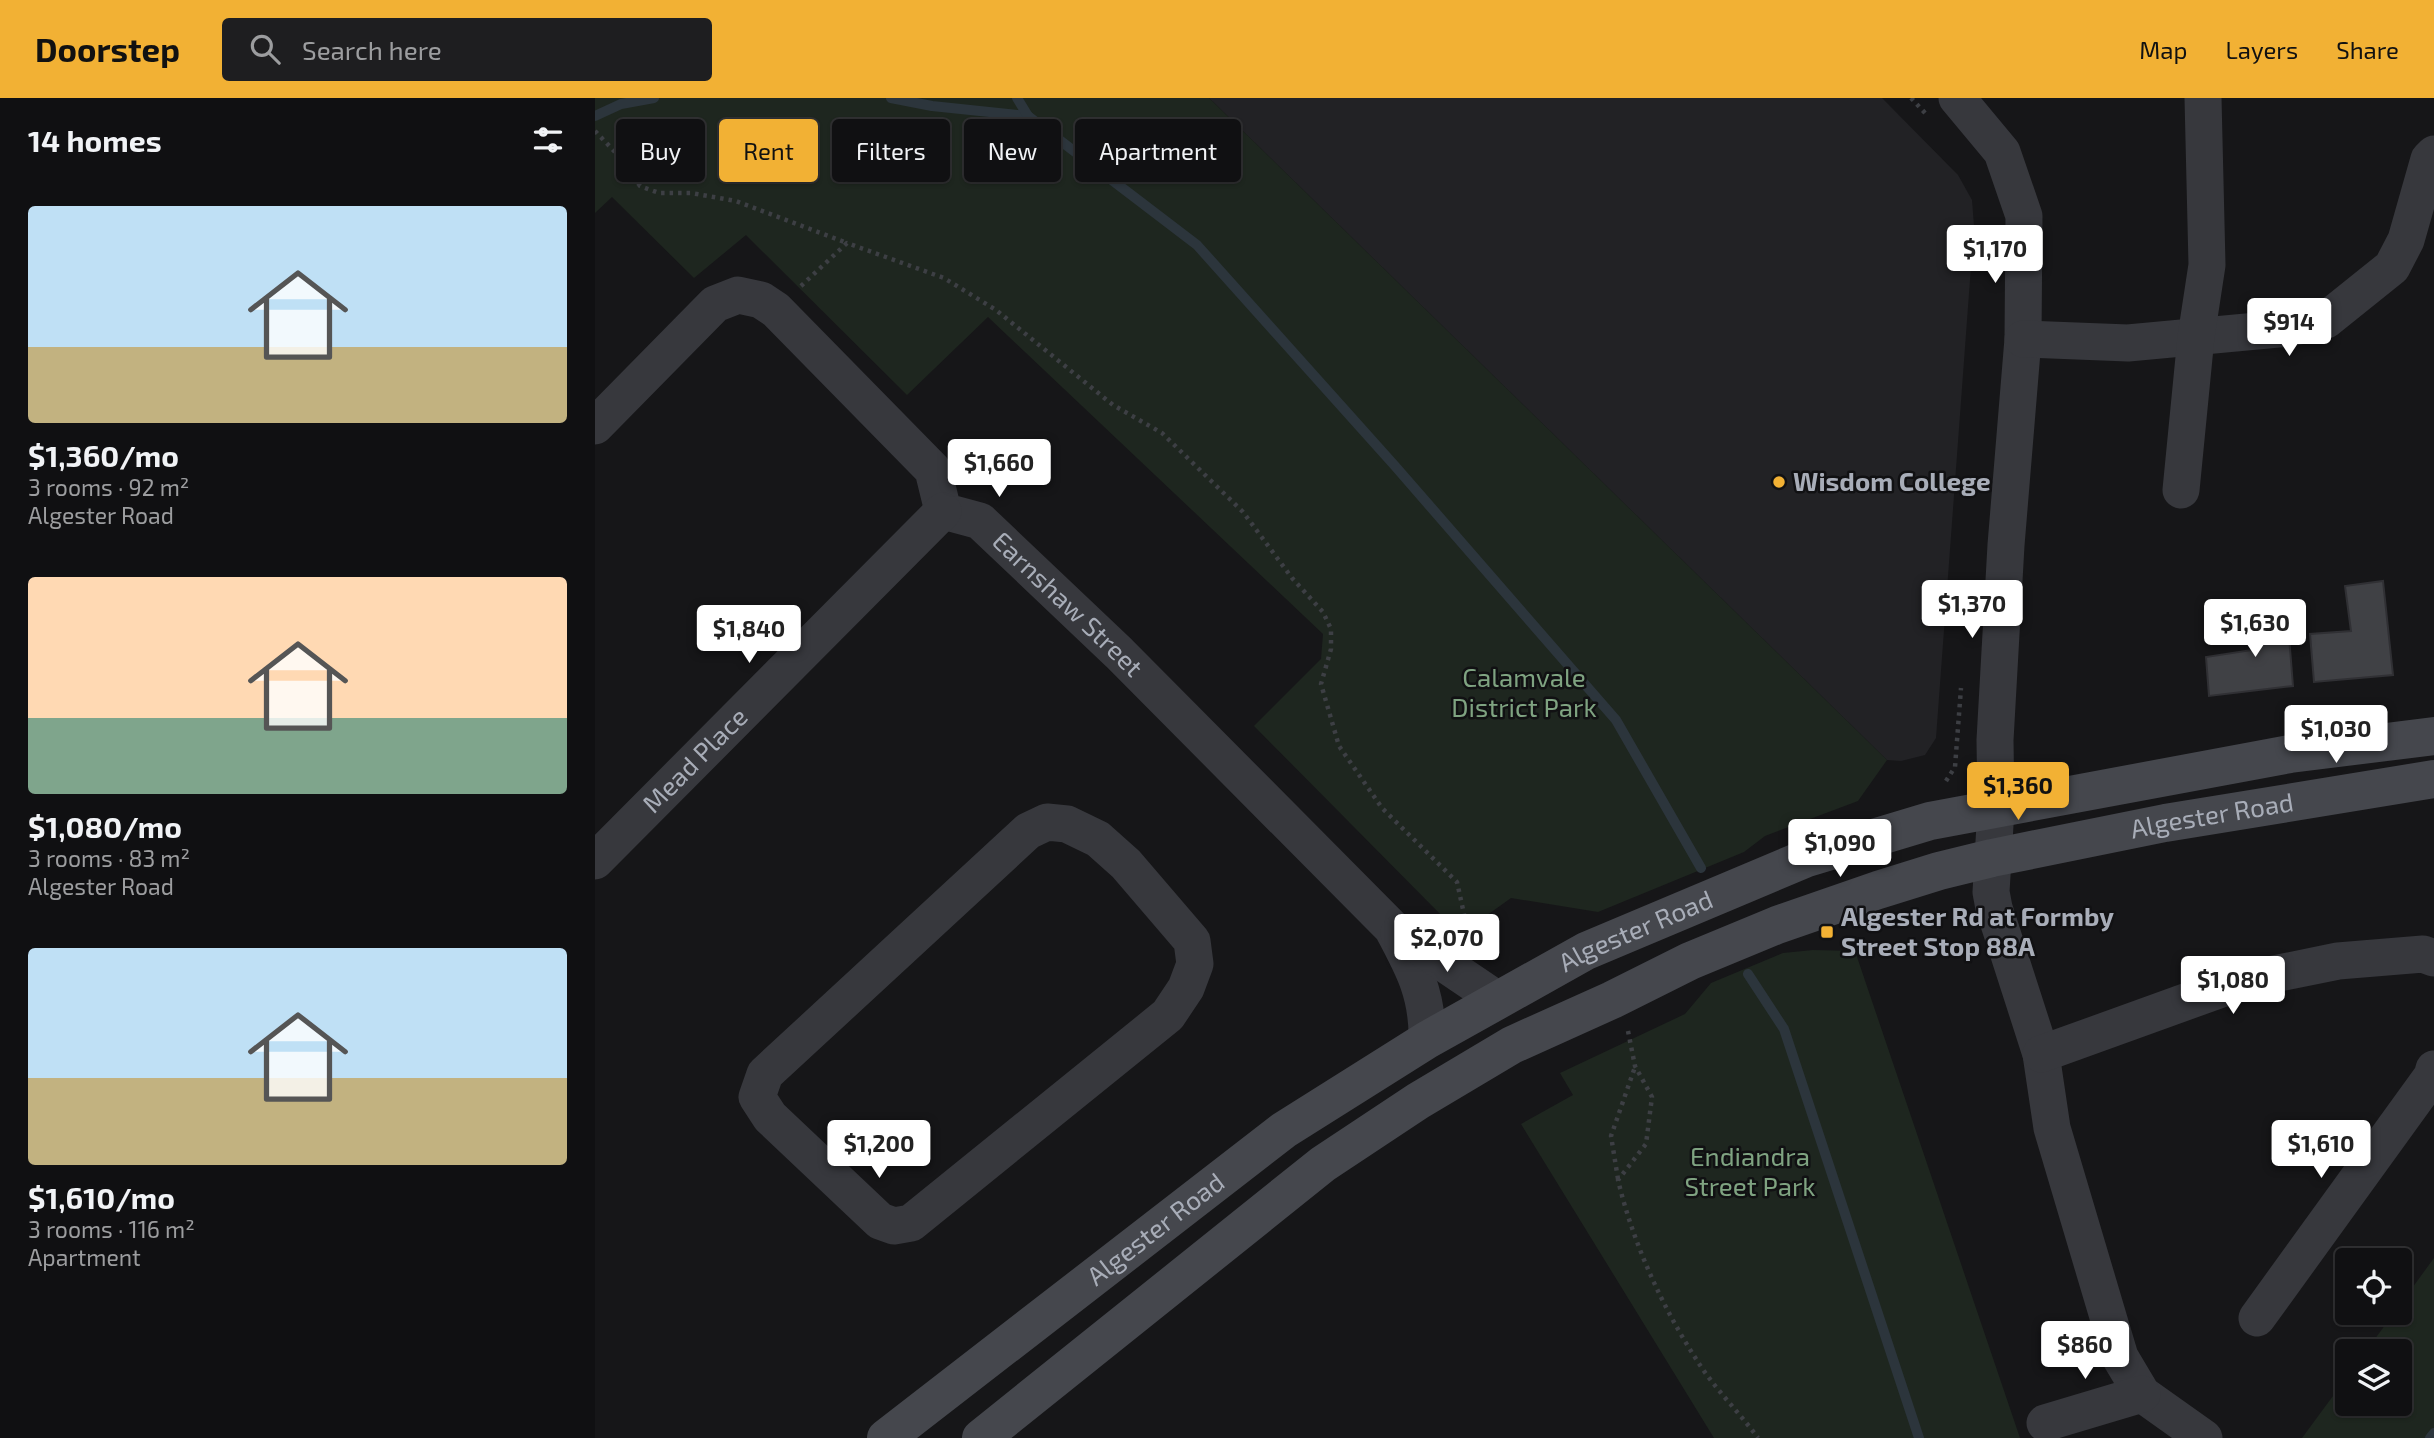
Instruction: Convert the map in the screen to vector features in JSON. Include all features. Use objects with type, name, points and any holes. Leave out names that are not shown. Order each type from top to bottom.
[{"type":"main road","name":"Algester Road","points":[[885,1438],[1284,1130],[1427,1040],[1586,951],[1807,858],[1930,821],[2290,754],[2434,736]]},
{"type":"main road","name":"Algester Road","points":[[982,1436],[1324,1164],[1418,1101],[1513,1045],[1690,961],[1777,925],[1878,890],[1992,858],[2177,821],[2434,779]]},
{"type":"street","points":[[2181,490],[2196,337],[2207,265],[2203,98]]},
{"type":"street","points":[[1943,107],[2002,152],[2024,216],[2023,339],[2006,545],[1995,740],[1996,808],[1991,892],[1994,908],[2041,1054],[2052,1128],[2120,1357],[2142,1394],[2204,1438]]},
{"type":"street","points":[[2023,339],[2128,343],[2290,328],[2326,320],[2392,267],[2406,240],[2429,159],[2434,154]]},
{"type":"street","points":[[595,426],[715,304],[738,295],[761,300],[776,310],[933,470],[943,511]]},
{"type":"street","name":"Mead Place","points":[[595,860],[943,511]]},
{"type":"street","name":"Earnshaw Street","points":[[943,511],[980,521],[1119,653],[1392,928],[1414,969],[1423,993],[1427,1040]]},
{"type":"street","points":[[1047,822],[1067,824],[1098,839],[1126,864],[1192,942],[1195,964],[1186,988],[1168,1015],[911,1223],[894,1226],[880,1221],[771,1116],[758,1097],[765,1074],[1028,831],[1047,822]]},
{"type":"street","points":[[1392,928],[1498,1000]]},
{"type":"street","points":[[2041,1054],[2249,979],[2338,961],[2423,954],[2434,958]]},
{"type":"street","points":[[2257,1318],[2432,1076],[2434,1069]]},
{"type":"street","points":[[2045,1423],[2142,1394]]},
{"type":"path","points":[[1910,98],[1943,107]]},
{"type":"path","points":[[595,131],[640,186],[659,193],[691,193],[736,201],[944,278],[996,310],[1113,405],[1162,433],[1243,512],[1292,578],[1323,612],[1331,629],[1331,649],[1321,684],[1339,746],[1382,808],[1457,882],[1464,914],[1465,942]]},
{"type":"path","points":[[776,310],[847,243]]},
{"type":"path","points":[[1941,785],[1955,767],[1961,687]]},
{"type":"path","points":[[1612,1000],[1629,1033],[1635,1066],[1652,1097],[1646,1144],[1618,1180]]},
{"type":"path","points":[[1635,1066],[1611,1136],[1627,1215],[1668,1313],[1699,1364],[1758,1438]]},
{"type":"shaded area","name":"Wisdom College","points":[[1209,98],[1882,98],[1958,175],[1972,200],[1974,226],[1936,738],[1925,755],[1901,761],[1887,760],[1241,129],[1241,119],[1231,119]]},
{"type":"green space","name":"Calamvale District Park","points":[[595,98],[1209,98],[1231,119],[1075,119],[1075,182],[1241,182],[1241,129],[1887,760],[1858,801],[1765,836],[1744,852],[1598,912],[1511,898],[1476,923],[1445,919],[1254,726],[1321,659],[1323,634],[988,317],[907,395],[746,235],[694,278],[612,197],[595,213]]},
{"type":"green space","name":"Endiandra Street Park","points":[[1813,950],[1855,951],[2020,1438],[1714,1438],[1521,1124],[1573,1095],[1560,1073],[1685,1014],[1711,983],[1783,953]]},
{"type":"green space","points":[[2434,1258],[2434,1438],[2302,1438],[2335,1393],[2335,1416],[2412,1416],[2412,1339],[2375,1339],[2385,1325],[2412,1325],[2412,1288]]},
{"type":"building","points":[[2383,581],[2393,675],[2314,682],[2310,634],[2351,631],[2345,586]]},
{"type":"building","points":[[2287,611],[2293,686],[2209,696],[2206,657],[2252,650],[2249,614]]},
{"type":"waterway","points":[[595,116],[621,104],[654,98]]},
{"type":"waterway","points":[[891,98],[932,106],[1028,116]]},
{"type":"waterway","points":[[1017,98],[1028,116],[1197,245],[1395,466],[1616,720],[1701,868]]},
{"type":"waterway","points":[[1748,974],[1784,1029],[1919,1438]]},
{"type":"waterway","points":[[2430,1438],[2434,1433]]},
{"type":"place","name":"Wisdom College","points":[[1779,482]]},
{"type":"place","name":"Algester Rd at Formby Street Stop 88A","points":[[1827,932]]}]
